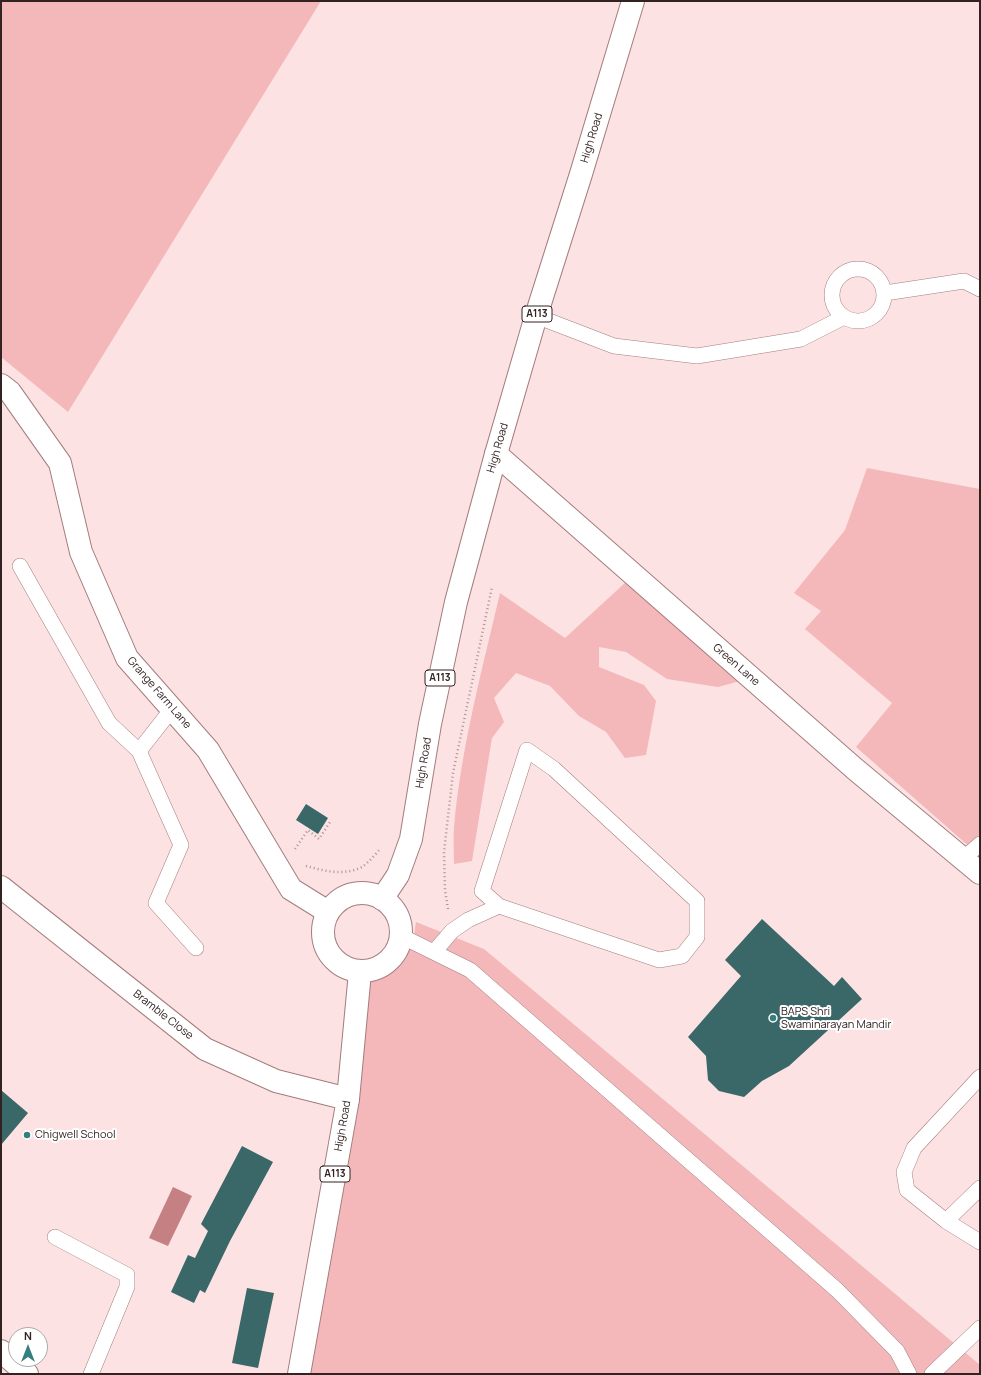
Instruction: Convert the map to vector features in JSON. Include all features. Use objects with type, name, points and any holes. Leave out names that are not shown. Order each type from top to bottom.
[{"type":"street","name":"High Road","points":[[382,899],[398,875],[411,839],[430,724],[456,602],[496,454],[536,316],[581,174],[633,1]]},
{"type":"street","name":"Grange Farm Lane","points":[[1,385],[10,392],[60,463],[81,552],[127,658],[208,750],[291,889],[328,912]]},
{"type":"street","name":"Green Lane","points":[[496,454],[855,769],[980,873]]},
{"type":"street","name":"Bramble Close","points":[[1,887],[205,1049],[276,1081],[348,1099]]},
{"type":"street","points":[[367,893],[382,899],[396,912],[401,936],[398,947],[385,964],[360,972],[338,964],[326,951],[322,931],[328,912],[342,898],[367,893]]},
{"type":"street","name":"High Road","points":[[299,1374],[348,1099],[360,972]]},
{"type":"street","points":[[1,1351],[26,1374]]},
{"type":"lane","points":[[857,268],[866,269],[881,280],[885,293],[884,302],[879,311],[873,317],[855,321],[844,317],[837,311],[833,301],[832,292],[835,282],[840,275],[848,270],[857,268]]},
{"type":"lane","points":[[885,293],[964,281],[980,289]]},
{"type":"lane","points":[[536,316],[614,346],[697,356],[802,339],[844,317]]},
{"type":"lane","points":[[20,566],[109,723],[139,751],[181,845],[156,903],[196,948]]},
{"type":"lane","points":[[139,751],[172,709]]},
{"type":"lane","points":[[434,952],[452,931],[468,920],[499,906],[660,960],[682,956],[697,937],[698,901],[554,769],[527,750],[482,892],[499,906]]},
{"type":"lane","points":[[963,859],[980,844]]},
{"type":"lane","points":[[401,936],[470,970],[836,1290],[897,1351],[909,1374]]},
{"type":"lane","points":[[980,1077],[914,1148],[904,1172],[907,1190],[946,1221],[980,1242]]},
{"type":"lane","points":[[946,1221],[980,1188]]},
{"type":"lane","points":[[55,1237],[128,1276],[127,1287],[91,1374]]},
{"type":"lane","points":[[932,1374],[980,1328]]},
{"type":"path","points":[[452,931],[445,890],[444,852],[453,773],[492,587]]},
{"type":"path","points":[[291,854],[308,830],[319,839],[330,822]]},
{"type":"path","points":[[303,865],[323,871],[345,873],[363,867],[384,846]]},
{"type":"shaded area","points":[[1,1],[321,1],[68,412],[1,357]]},
{"type":"shaded area","points":[[867,468],[980,489],[980,856],[856,747],[892,703],[805,629],[821,611],[794,593],[845,530]]},
{"type":"shaded area","points":[[627,581],[740,681],[718,687],[667,679],[626,652],[599,647],[599,667],[644,685],[656,701],[646,755],[625,758],[606,732],[579,716],[550,686],[516,673],[494,698],[504,722],[492,738],[472,861],[454,864],[454,827],[457,797],[479,680],[500,593],[565,638]]},
{"type":"shaded area","points":[[416,922],[484,949],[980,1365],[980,1374],[293,1374],[360,972],[398,947],[412,949]]},
{"type":"shaded area","points":[[173,1187],[192,1196],[168,1246],[149,1238]]},
{"type":"building","points":[[306,804],[328,818],[318,834],[296,820]]},
{"type":"building","name":"BAPS Shri Swaminarayan Mandir","points":[[762,919],[834,986],[842,977],[862,999],[789,1066],[762,1081],[744,1097],[719,1091],[708,1080],[706,1056],[688,1037],[741,976],[725,960]]},
{"type":"building","points":[[1,1090],[28,1113],[1,1145]]},
{"type":"building","points":[[242,1146],[273,1162],[230,1241],[205,1293],[200,1290],[194,1303],[171,1292],[188,1255],[195,1258],[208,1231],[201,1224]]},
{"type":"building","points":[[247,1288],[274,1293],[258,1368],[232,1363]]},
{"type":"place","name":"BAPS Shri Swaminarayan Mandir","points":[[773,1018]]},
{"type":"place","name":"Chigwell School","points":[[27,1135]]}]
